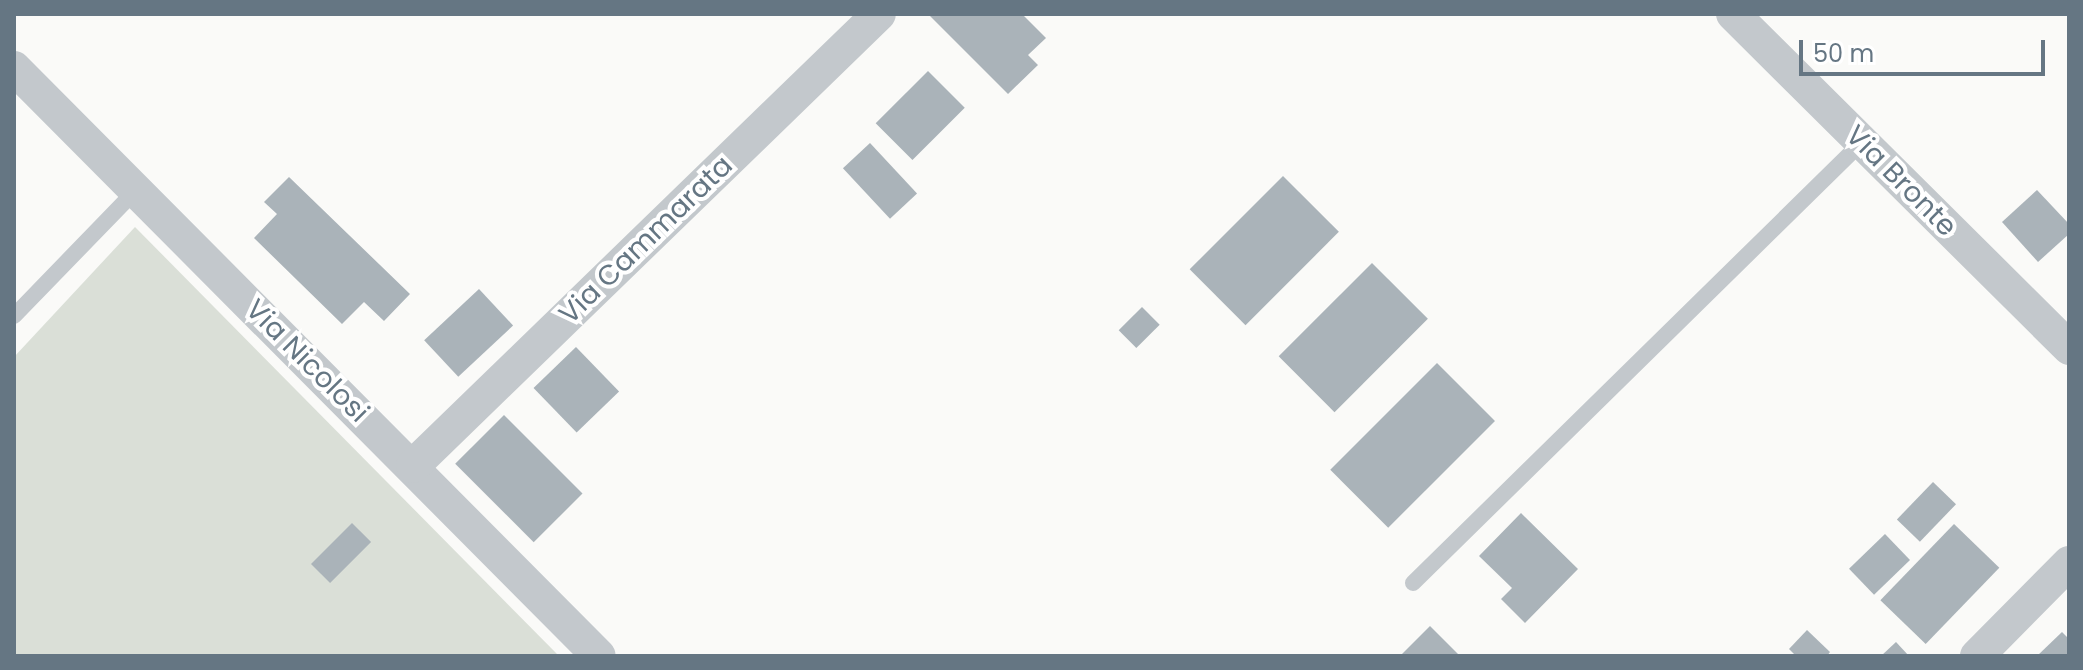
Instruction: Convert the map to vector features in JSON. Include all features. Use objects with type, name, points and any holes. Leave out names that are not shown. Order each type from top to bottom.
[{"type":"street","name":"Via Cammarata","points":[[413,466],[879,14]]},
{"type":"street","name":"Via Bronte","points":[[1733,14],[2069,347]]},
{"type":"street","name":"Via Nicolosi","points":[[14,68],[599,656]]},
{"type":"street","points":[[1977,656],[2069,563]]},
{"type":"lane","points":[[1413,583],[1862,142]]},
{"type":"lane","points":[[14,316],[136,190]]},
{"type":"shaded area","points":[[135,227],[559,656],[14,656],[14,357]]},
{"type":"building","points":[[928,14],[1022,14],[1046,38],[1028,55],[1038,65],[1008,94]]},
{"type":"building","points":[[928,71],[965,108],[912,160],[876,123]]},
{"type":"building","points":[[870,143],[917,193],[890,219],[843,168]]},
{"type":"building","points":[[1283,176],[1339,232],[1246,325],[1190,269]]},
{"type":"building","points":[[289,177],[410,294],[384,321],[364,302],[342,324],[254,238],[277,214],[264,202]]},
{"type":"building","points":[[2037,190],[2069,224],[2069,234],[2038,262],[2002,222]]},
{"type":"building","points":[[1372,263],[1428,319],[1335,412],[1279,356]]},
{"type":"building","points":[[479,289],[513,326],[458,377],[424,340]]},
{"type":"building","points":[[1142,307],[1160,325],[1136,348],[1119,330]]},
{"type":"building","points":[[576,347],[619,392],[577,433],[534,388]]},
{"type":"building","points":[[1437,363],[1495,421],[1388,528],[1330,470]]},
{"type":"building","points":[[504,415],[582,493],[534,542],[455,464]]},
{"type":"building","points":[[1933,482],[1956,504],[1920,542],[1897,519]]},
{"type":"building","points":[[1521,513],[1578,569],[1525,623],[1501,599],[1512,588],[1479,556]]},
{"type":"building","points":[[352,523],[371,542],[330,583],[311,564]]},
{"type":"building","points":[[1954,524],[1999,568],[1926,644],[1880,600]]},
{"type":"building","points":[[1885,534],[1910,560],[1874,595],[1849,569]]},
{"type":"building","points":[[1430,626],[1460,656],[1400,656]]},
{"type":"building","points":[[1807,630],[1830,652],[1827,656],[1796,656],[1789,649]]},
{"type":"building","points":[[2062,632],[2069,639],[2069,656],[2037,656]]},
{"type":"building","points":[[1896,642],[1909,656],[1881,656]]}]
